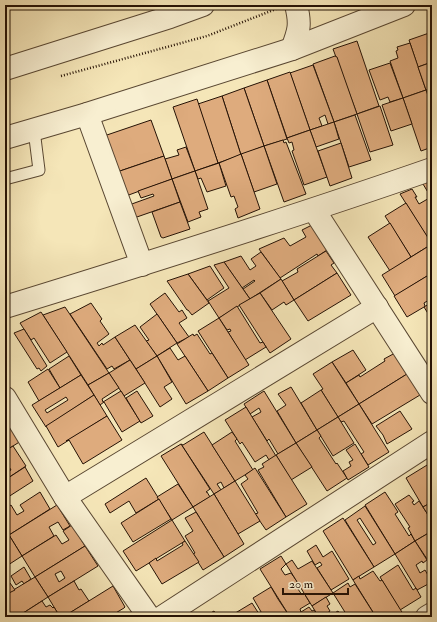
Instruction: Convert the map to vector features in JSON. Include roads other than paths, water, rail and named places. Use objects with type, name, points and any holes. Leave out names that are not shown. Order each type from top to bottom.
[{"type":"street","points":[[5,69],[167,11],[203,5]]},
{"type":"street","points":[[5,138],[87,114],[292,49],[404,5]]},
{"type":"street","points":[[288,6],[299,18],[298,34],[292,49]]},
{"type":"street","points":[[87,114],[142,265]]},
{"type":"street","points":[[5,307],[314,210],[432,169]]},
{"type":"street","points":[[314,210],[432,393]]},
{"type":"street","points":[[65,496],[376,307]]},
{"type":"street","points":[[5,398],[65,496],[150,617]]},
{"type":"street","points":[[162,617],[432,442]]},
{"type":"street","points":[[427,617],[432,614]]},
{"type":"lane","points":[[5,180],[39,170],[34,130]]}]
